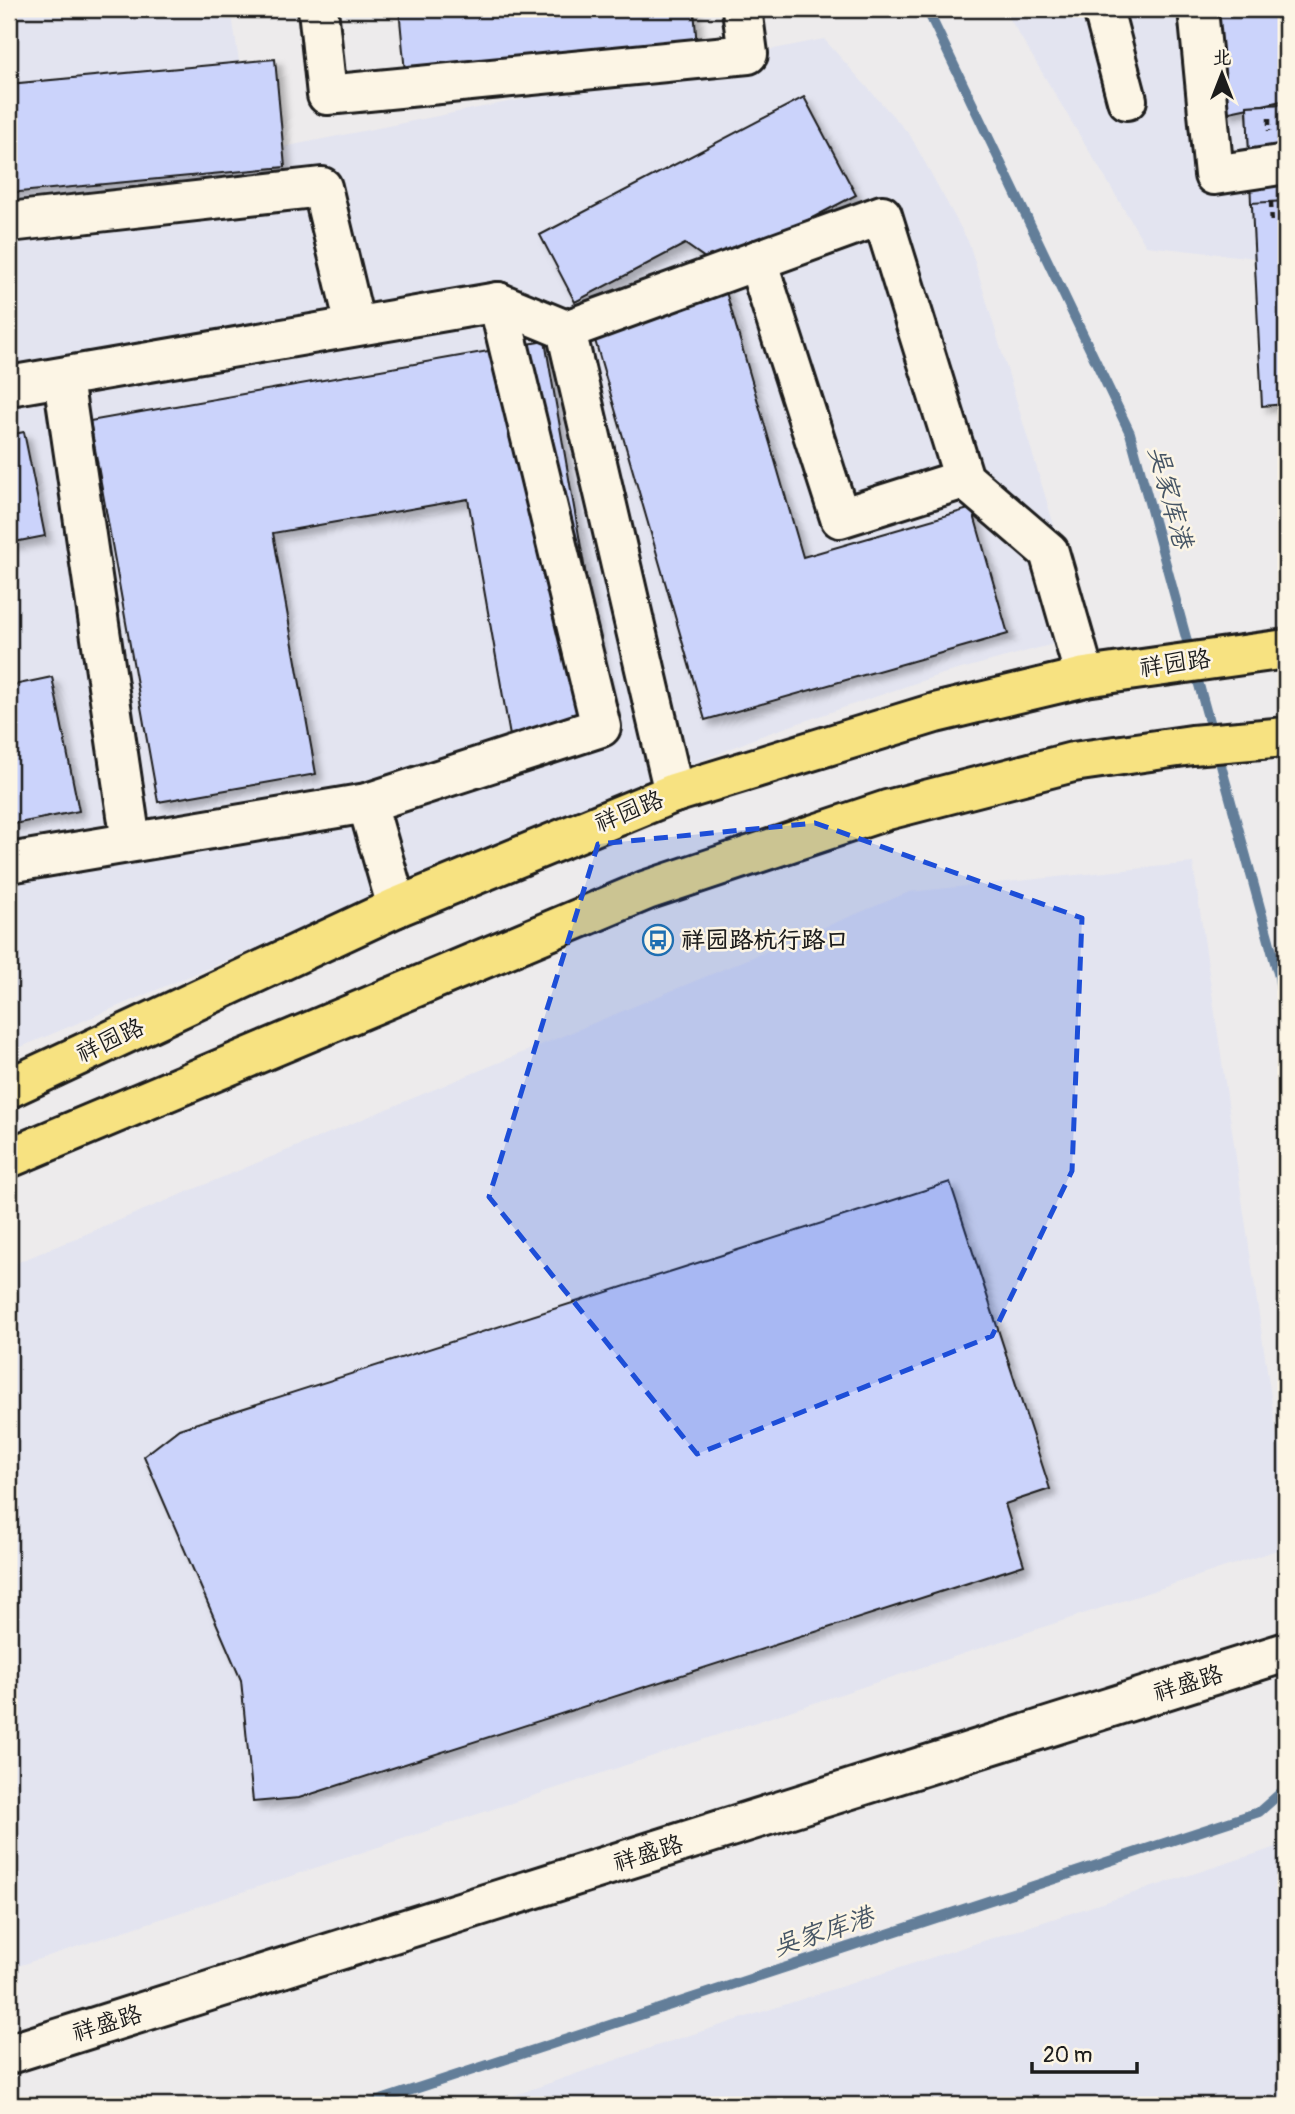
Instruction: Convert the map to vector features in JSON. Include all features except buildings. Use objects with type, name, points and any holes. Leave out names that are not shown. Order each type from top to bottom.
[{"type":"main road","name":"祥园路","points":[[9,1088],[397,907],[674,793],[935,713],[1085,677],[1286,649]]},
{"type":"main road","points":[[9,1158],[634,895],[721,864],[887,810],[1073,762],[1192,745],[1286,737]]},
{"type":"street","points":[[318,9],[327,95],[748,54],[742,9]]},
{"type":"street","points":[[1102,9],[1127,100]]},
{"type":"street","points":[[1198,9],[1214,175],[1286,164]]},
{"type":"street","points":[[9,222],[322,187],[355,326]]},
{"type":"street","points":[[9,386],[63,379],[498,302],[566,330],[882,215],[964,479],[1049,552],[1085,677]]},
{"type":"street","points":[[757,260],[841,518],[964,479]]},
{"type":"street","points":[[9,863],[367,803],[601,727],[498,302]]},
{"type":"street","points":[[566,330],[674,793]]},
{"type":"street","points":[[63,379],[131,842]]},
{"type":"street","points":[[367,803],[397,907]]},
{"type":"street","name":"祥盛路","points":[[9,2054],[1286,1652]]},
{"type":"highlighted area","points":[[815,823],[1082,918],[1072,1171],[992,1336],[697,1454],[489,1197],[598,844]]},
{"type":"shaded area","points":[[231,9],[253,153],[824,39],[910,135],[969,243],[1087,635],[939,675],[758,737],[9,1052],[9,10]]},
{"type":"shaded area","points":[[1004,9],[1240,9],[1274,260],[1146,246]]},
{"type":"shaded area","points":[[1193,863],[1286,1500],[1286,1547],[9,1969],[9,1266],[909,892]]},
{"type":"shaded area","points":[[1286,1844],[1286,2105],[486,2105],[656,2046]]},
{"type":"waterway","name":"吴家库港","points":[[927,9],[1130,433],[1279,977],[1286,1028]]},
{"type":"waterway","name":"吴家库港","points":[[366,2105],[1259,1812],[1286,1788]]},
{"type":"place","name":"祥园路杭行路口","points":[[658,940]]}]
